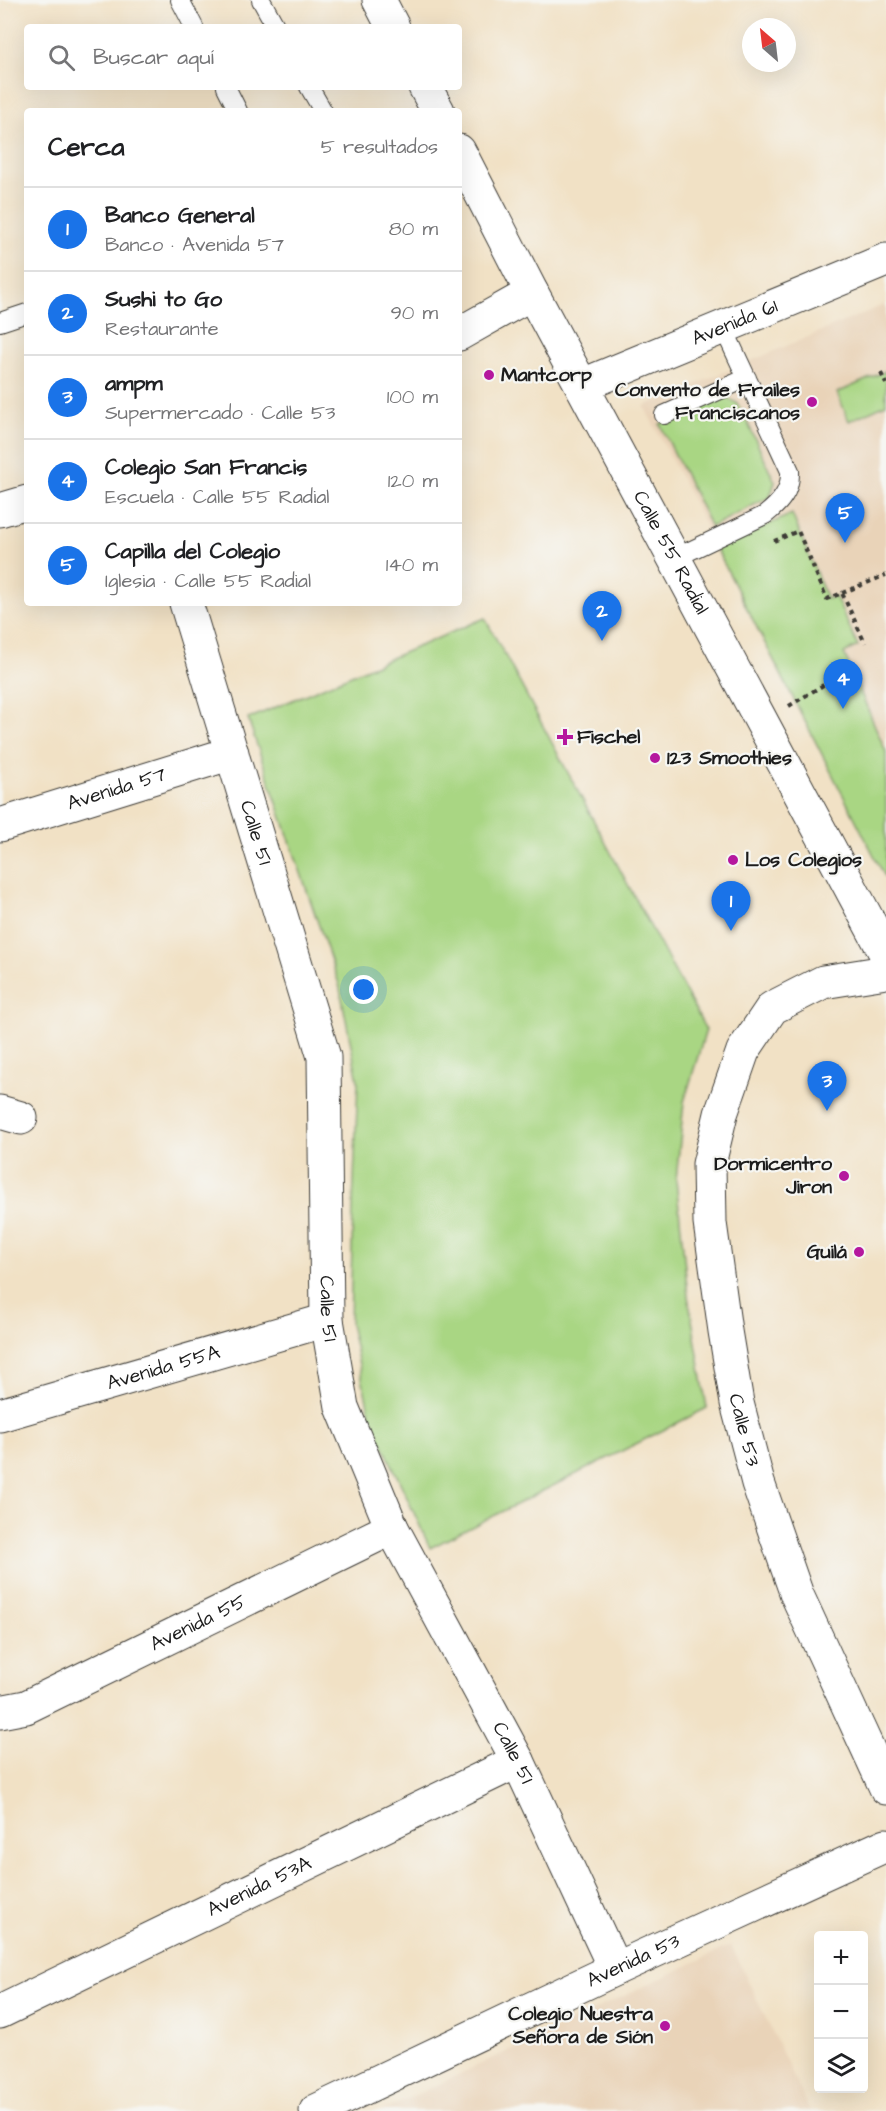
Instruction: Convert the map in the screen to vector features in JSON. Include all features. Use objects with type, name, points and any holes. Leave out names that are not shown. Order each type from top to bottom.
[{"type":"street","points":[[379,0],[391,24]]},
{"type":"street","points":[[427,90],[436,108]]},
{"type":"street","name":"Calle 55 Radial","points":[[462,158],[886,954]]},
{"type":"street","name":"Avenida 61","points":[[583,385],[886,260]]},
{"type":"street","points":[[462,332],[532,293]]},
{"type":"street","points":[[0,510],[24,503]]},
{"type":"street","name":"Calle 51","points":[[187,606],[324,1057],[327,1320],[342,1407],[392,1528],[518,1761],[615,1969]]},
{"type":"street","name":"Avenida 57","points":[[0,825],[232,753]]},
{"type":"street","name":"Calle 53","points":[[886,972],[823,982],[772,1008],[743,1051],[721,1114],[709,1164],[710,1223],[737,1403],[758,1483],[797,1595],[886,1788]]},
{"type":"street","name":"Avenida 55A","points":[[0,1415],[327,1320]]},
{"type":"street","name":"Avenida 55","points":[[0,1712],[26,1707],[392,1528]]},
{"type":"street","name":"Avenida 53A","points":[[0,2012],[518,1761]]},
{"type":"street","name":"Avenida 53","points":[[316,2111],[615,1969],[886,1845]]},
{"type":"lane","points":[[180,0],[192,24]]},
{"type":"lane","points":[[261,0],[274,24]]},
{"type":"lane","points":[[228,90],[236,108]]},
{"type":"lane","points":[[311,90],[321,108]]},
{"type":"lane","points":[[0,322],[24,314]]},
{"type":"lane","points":[[675,558],[765,515],[775,507],[791,484],[790,471],[723,327]]},
{"type":"lane","points":[[664,415],[747,378]]},
{"type":"path","points":[[881,373],[886,384]]},
{"type":"path","points":[[766,545],[798,531],[827,599],[886,575]]},
{"type":"path","points":[[842,594],[865,643]]},
{"type":"path","points":[[762,722],[851,668]]},
{"type":"shaded area","points":[[886,304],[886,878],[644,406]]},
{"type":"shaded area","name":"Colegio Nuestra Señora de Sión","points":[[731,1945],[810,2111],[382,2111]]},
{"type":"green space","points":[[886,371],[886,404],[849,421],[837,393]]},
{"type":"green space","points":[[725,397],[737,403],[775,482],[768,498],[711,527],[660,424],[713,398]]},
{"type":"green space","points":[[792,514],[827,599],[835,596],[858,646],[844,653],[886,752],[886,879],[716,548]]},
{"type":"green space","points":[[485,618],[706,1030],[684,1102],[676,1180],[688,1296],[707,1408],[430,1548],[371,1419],[350,1324],[358,1081],[339,984],[248,719]]},
{"type":"place","name":"Mantcorp","points":[[489,375]]},
{"type":"place","name":"Convento de Frailes Franciscanos","points":[[812,402]]},
{"type":"place","name":"Capilla del Colegio","points":[[845,543]]},
{"type":"place","name":"Sushi to Go","points":[[602,641]]},
{"type":"place","name":"Colegio San Francis","points":[[843,709]]},
{"type":"place","name":"Fischel","points":[[565,737]]},
{"type":"place","name":"123 Smoothies","points":[[655,758]]},
{"type":"place","name":"Los Colegios","points":[[733,860]]},
{"type":"place","name":"Banco General","points":[[731,931]]},
{"type":"place","name":"ampm","points":[[827,1111]]},
{"type":"place","name":"Dormicentro Jiron","points":[[844,1176]]},
{"type":"place","name":"Guilá","points":[[859,1252]]},
{"type":"place","name":"Colegio Nuestra Señora de Sión","points":[[665,2026]]}]
